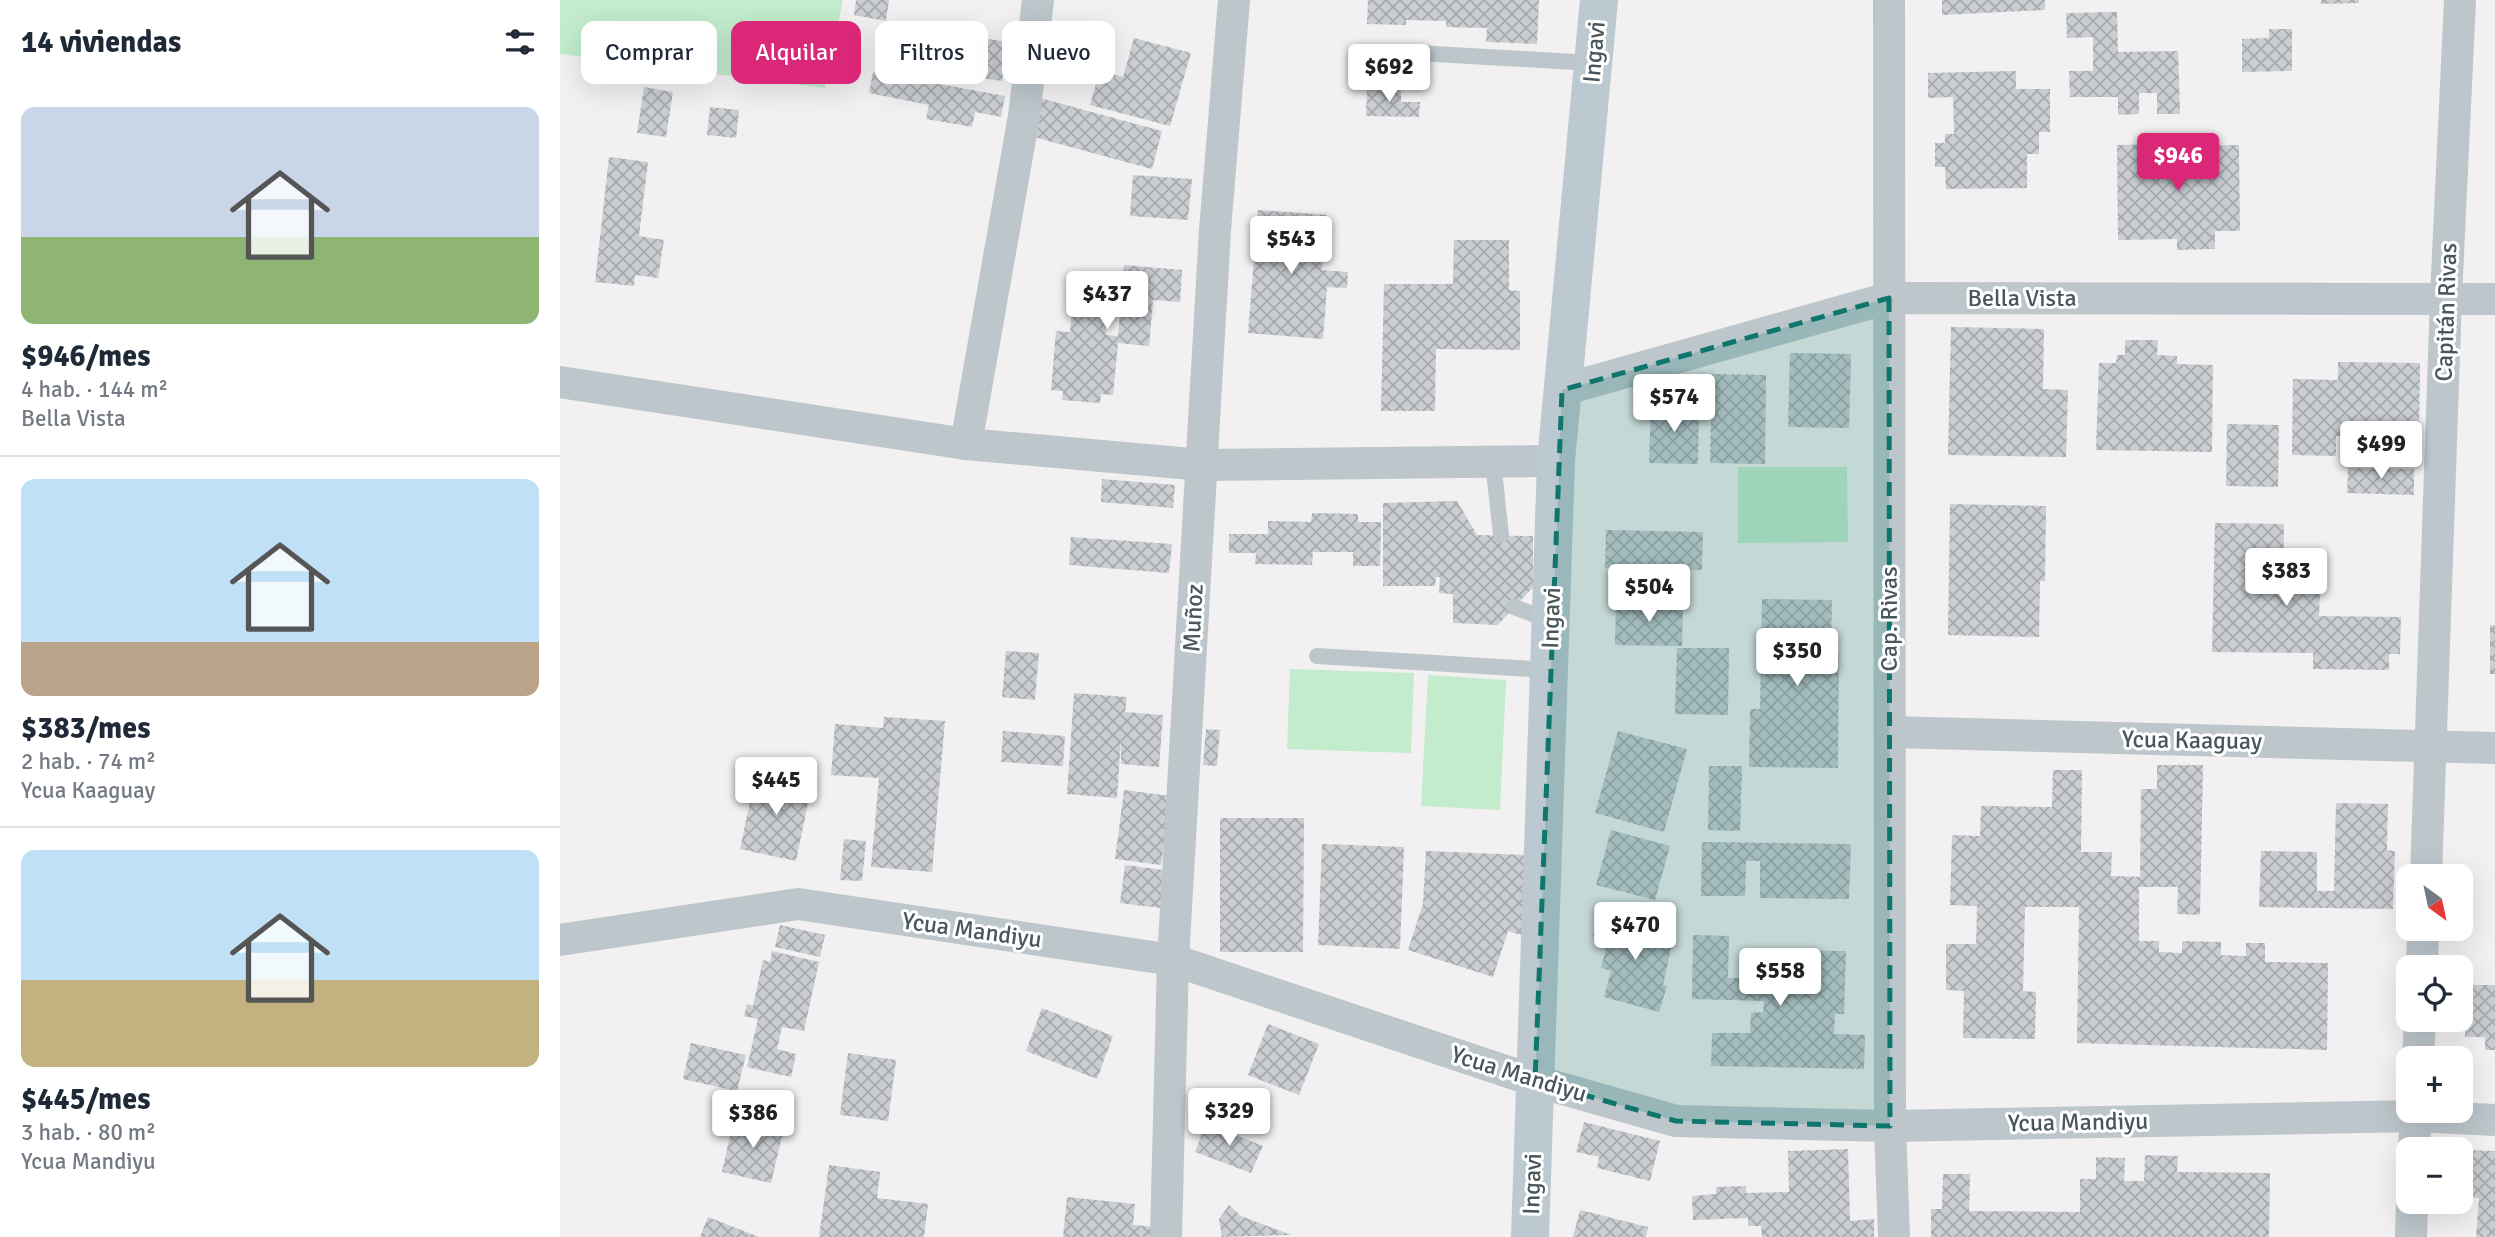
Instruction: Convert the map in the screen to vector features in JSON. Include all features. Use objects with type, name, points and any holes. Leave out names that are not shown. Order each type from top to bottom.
[{"type":"main road","name":"Ingavi","points":[[1530,1237],[1556,461],[1598,0]]},
{"type":"street","points":[[966,443],[1024,116],[1038,0]]},
{"type":"street","name":"Muñoz","points":[[1166,1237],[1173,960],[1203,465],[1214,230],[1234,0]]},
{"type":"street","name":"Cap. Rivas","points":[[1888,0],[1890,1126],[1894,1237]]},
{"type":"street","name":"Capitán Rivas","points":[[2426,864],[2446,297],[2460,0]]},
{"type":"street","name":"Bella Vista","points":[[1562,390],[1889,298],[2495,299]]},
{"type":"street","points":[[560,382],[966,443],[1203,465],[1556,461]]},
{"type":"street","name":"Ycua Kaaguay","points":[[1890,732],[2495,748]]},
{"type":"street","name":"Ycua Mandiyu","points":[[560,940],[798,904],[1173,960],[1535,1081],[1676,1121],[1890,1126],[2396,1114]]},
{"type":"street","name":"Ycua Mandiyu","points":[[2473,1118],[2495,1120]]},
{"type":"street","points":[[2411,1237],[2412,1214]]},
{"type":"lane","points":[[1400,52],[1593,63]]},
{"type":"lane","points":[[1493,462],[1501,535]]},
{"type":"lane","points":[[1514,607],[1551,621]]},
{"type":"lane","points":[[1317,656],[1549,670]]},
{"type":"highlighted area","points":[[1889,298],[1890,1126],[1676,1121],[1535,1081],[1562,390]]},
{"type":"green space","points":[[560,0],[843,0],[839,21],[731,21],[731,76],[717,74],[717,21],[581,21],[581,57],[560,54]]},
{"type":"green space","points":[[794,84],[826,84],[825,88]]},
{"type":"green space","points":[[1738,467],[1847,467],[1848,542],[1738,543]]},
{"type":"green space","points":[[1290,669],[1414,673],[1411,753],[1287,749]]},
{"type":"green space","points":[[1428,675],[1506,680],[1500,810],[1421,806]]},
{"type":"building","points":[[856,0],[889,0],[886,21],[854,15]]},
{"type":"building","points":[[1368,0],[1539,0],[1537,44],[1486,42],[1487,28],[1446,27],[1446,21],[1406,20],[1406,25],[1367,24]]},
{"type":"building","points":[[1942,0],[2045,0],[2045,10],[1942,15]]},
{"type":"building","points":[[2321,0],[2359,0],[2359,3],[2321,4]]},
{"type":"building","points":[[2117,12],[2118,52],[2178,51],[2180,114],[2157,114],[2157,93],[2139,93],[2139,114],[2118,115],[2118,97],[2070,97],[2069,71],[2093,71],[2093,37],[2067,38],[2066,13]]},
{"type":"building","points":[[2269,29],[2292,29],[2292,71],[2242,72],[2242,39],[2269,38]]},
{"type":"building","points":[[1134,38],[1191,53],[1170,126],[1090,105],[1096,84],[1115,84],[1115,75],[1123,77]]},
{"type":"building","points":[[988,39],[1002,41],[1002,81],[988,79]]},
{"type":"building","points":[[2016,71],[2016,89],[2050,89],[2050,132],[2039,132],[2039,154],[2027,154],[2027,188],[1946,189],[1945,167],[1935,167],[1935,143],[1945,143],[1945,134],[1954,134],[1953,97],[1928,98],[1928,73]]},
{"type":"building","points":[[873,72],[875,84],[939,84],[1005,96],[1001,117],[975,112],[972,127],[926,119],[929,105],[869,93]]},
{"type":"building","points":[[644,87],[673,92],[666,137],[637,133]]},
{"type":"building","points":[[1367,87],[1401,89],[1401,102],[1420,102],[1419,117],[1366,116]]},
{"type":"building","points":[[1036,97],[1162,131],[1152,169],[1026,135]]},
{"type":"building","points":[[710,107],[739,110],[736,138],[707,135]]},
{"type":"building","points":[[2117,145],[2239,145],[2240,231],[2215,231],[2215,249],[2177,250],[2177,239],[2118,240]]},
{"type":"building","points":[[609,157],[648,162],[639,236],[664,240],[658,278],[635,275],[634,286],[595,282]]},
{"type":"building","points":[[1133,175],[1192,179],[1188,220],[1130,216]]},
{"type":"building","points":[[1258,210],[1327,215],[1322,270],[1348,272],[1347,288],[1327,287],[1323,339],[1248,333]]},
{"type":"building","points":[[1454,240],[1509,240],[1509,290],[1520,291],[1520,350],[1436,349],[1435,411],[1381,411],[1384,284],[1453,284]]},
{"type":"building","points":[[1124,265],[1182,270],[1180,302],[1153,300],[1149,346],[1118,343],[1113,395],[1101,394],[1100,403],[1062,400],[1063,391],[1051,390],[1056,331],[1070,332],[1074,284],[1110,286],[1106,335],[1118,336]]},
{"type":"building","points":[[1951,327],[2044,329],[2043,389],[2068,390],[2066,457],[1948,455]]},
{"type":"building","points":[[2125,340],[2158,340],[2157,355],[2177,356],[2177,364],[2213,365],[2212,452],[2096,450],[2099,363],[2116,363],[2117,355],[2125,355]]},
{"type":"building","points":[[1790,353],[1851,354],[1849,428],[1788,427]]},
{"type":"building","points":[[2338,362],[2420,363],[2419,437],[2336,436],[2336,456],[2292,455],[2293,379],[2338,380]]},
{"type":"building","points":[[1712,374],[1766,375],[1765,464],[1710,463]]},
{"type":"building","points":[[1651,404],[1699,404],[1698,464],[1649,463]]},
{"type":"building","points":[[2227,424],[2279,425],[2278,487],[2226,486]]},
{"type":"building","points":[[2348,468],[2414,469],[2414,495],[2347,493]]},
{"type":"building","points":[[1102,479],[1175,485],[1173,508],[1101,502]]},
{"type":"building","points":[[1457,501],[1477,535],[1533,536],[1533,587],[1498,625],[1453,623],[1453,594],[1439,593],[1440,577],[1436,577],[1435,586],[1383,586],[1383,503]]},
{"type":"building","points":[[1950,504],[2046,506],[2045,581],[2040,581],[2039,637],[1948,635]]},
{"type":"building","points":[[1312,513],[1358,514],[1358,522],[1381,522],[1380,566],[1353,566],[1353,552],[1313,552],[1312,565],[1255,564],[1256,553],[1229,553],[1229,534],[1268,534],[1268,521],[1311,522]]},
{"type":"building","points":[[2215,523],[2284,524],[2283,591],[2320,592],[2319,616],[2401,617],[2400,654],[2389,654],[2389,670],[2313,669],[2313,653],[2212,652]]},
{"type":"building","points":[[1606,530],[1703,532],[1702,570],[1605,568]]},
{"type":"building","points":[[1071,537],[1172,544],[1169,573],[1069,565]]},
{"type":"building","points":[[1762,599],[1832,600],[1831,653],[1839,652],[1838,768],[1749,767],[1750,709],[1760,709]]},
{"type":"building","points":[[1616,601],[1683,602],[1682,646],[1615,645]]},
{"type":"building","points":[[2490,625],[2495,625],[2495,674],[2490,674]]},
{"type":"building","points":[[1677,648],[1729,648],[1728,715],[1675,714]]},
{"type":"building","points":[[1006,651],[1039,653],[1035,700],[1002,697]]},
{"type":"building","points":[[1074,693],[1127,697],[1125,712],[1163,715],[1159,767],[1121,764],[1121,739],[1117,798],[1067,794]]},
{"type":"building","points":[[884,717],[945,721],[932,872],[871,867],[879,778],[831,775],[835,724],[883,728]]},
{"type":"building","points":[[1206,729],[1220,730],[1217,766],[1203,765]]},
{"type":"building","points":[[1003,731],[1065,736],[1063,766],[1001,762]]},
{"type":"building","points":[[1618,731],[1687,749],[1664,832],[1595,813]]},
{"type":"building","points":[[2157,765],[2203,765],[2200,915],[2177,914],[2178,887],[2139,887],[2139,941],[2159,941],[2159,952],[2182,953],[2182,941],[2221,942],[2221,955],[2246,956],[2246,943],[2265,943],[2265,962],[2328,963],[2327,1050],[2077,1043],[2079,907],[2025,907],[2023,991],[2036,992],[2035,1039],[1963,1038],[1964,991],[1946,990],[1946,944],[1976,944],[1977,906],[1950,905],[1952,835],[1980,836],[1981,806],[2052,807],[2053,770],[2082,770],[2081,852],[2112,852],[2111,876],[2140,877],[2141,789],[2157,789]]},
{"type":"building","points":[[1709,766],[1742,766],[1740,831],[1708,830]]},
{"type":"building","points":[[756,773],[812,784],[796,861],[740,849]]},
{"type":"building","points":[[1124,790],[1170,796],[1161,865],[1115,859]]},
{"type":"building","points":[[2336,803],[2388,804],[2387,850],[2395,851],[2393,909],[2259,907],[2261,851],[2317,852],[2317,891],[2334,891]]},
{"type":"building","points":[[1220,818],[1304,818],[1303,952],[1220,952]]},
{"type":"building","points":[[1611,830],[1670,846],[1655,900],[1596,885]]},
{"type":"building","points":[[844,839],[866,841],[862,881],[840,880]]},
{"type":"building","points":[[1702,842],[1851,844],[1849,899],[1760,898],[1760,861],[1746,861],[1745,896],[1701,896]]},
{"type":"building","points":[[1322,844],[1404,847],[1400,949],[1318,945]]},
{"type":"building","points":[[1426,851],[1528,855],[1527,937],[1508,931],[1493,977],[1408,950],[1423,904]]},
{"type":"building","points":[[1125,865],[1164,870],[1160,908],[1120,903]]},
{"type":"building","points":[[1599,914],[1674,935],[1663,985],[1667,986],[1659,1012],[1604,997],[1611,971],[1601,968],[1608,940],[1593,936]]},
{"type":"building","points":[[780,925],[825,935],[820,957],[775,947]]},
{"type":"building","points":[[1693,935],[1729,936],[1728,978],[1764,978],[1765,950],[1846,951],[1844,1014],[1835,1014],[1834,1034],[1865,1035],[1864,1069],[1711,1066],[1712,1033],[1750,1033],[1751,1013],[1763,1012],[1764,1001],[1692,999]]},
{"type":"building","points":[[772,951],[819,962],[804,1031],[782,1027],[777,1049],[796,1054],[791,1077],[747,1067],[758,1019],[744,1016],[747,1004],[753,1006],[763,960],[770,962]]},
{"type":"building","points":[[2473,985],[2495,985],[2495,1050],[2485,1050],[2485,1037],[2465,1037],[2465,1032],[2473,1032]]},
{"type":"building","points":[[1042,1008],[1113,1036],[1097,1079],[1026,1051]]},
{"type":"building","points":[[1268,1024],[1319,1044],[1299,1095],[1248,1075]]},
{"type":"building","points":[[691,1043],[746,1055],[737,1091],[683,1079]]},
{"type":"building","points":[[848,1053],[896,1060],[888,1121],[840,1115]]},
{"type":"building","points":[[734,1117],[784,1128],[771,1183],[722,1172]]},
{"type":"building","points":[[1584,1122],[1660,1141],[1650,1181],[1597,1168],[1599,1157],[1576,1152]]},
{"type":"building","points":[[1206,1123],[1263,1146],[1251,1173],[1195,1152]]},
{"type":"building","points":[[1848,1149],[1850,1221],[1874,1219],[1874,1237],[1762,1237],[1761,1226],[1748,1226],[1748,1218],[1693,1220],[1692,1196],[1716,1194],[1716,1187],[1746,1186],[1746,1193],[1789,1192],[1788,1151]]},
{"type":"building","points":[[2473,1150],[2495,1151],[2495,1237],[2476,1237],[2479,1198],[2473,1198]]},
{"type":"building","points":[[2145,1155],[2178,1156],[2177,1172],[2270,1173],[2269,1237],[1931,1237],[1931,1209],[1942,1209],[1943,1174],[1970,1174],[1969,1211],[2080,1212],[2080,1179],[2096,1179],[2096,1157],[2125,1158],[2124,1181],[2144,1181]]},
{"type":"building","points":[[829,1165],[880,1172],[877,1198],[928,1204],[924,1237],[819,1237]]},
{"type":"building","points":[[1067,1197],[1135,1204],[1133,1225],[1157,1227],[1156,1237],[1063,1237]]},
{"type":"building","points":[[1229,1205],[1241,1216],[1291,1235],[1222,1237],[1219,1219]]},
{"type":"building","points":[[1580,1210],[1648,1227],[1646,1237],[1573,1237]]},
{"type":"building","points":[[708,1217],[759,1237],[700,1237]]}]
